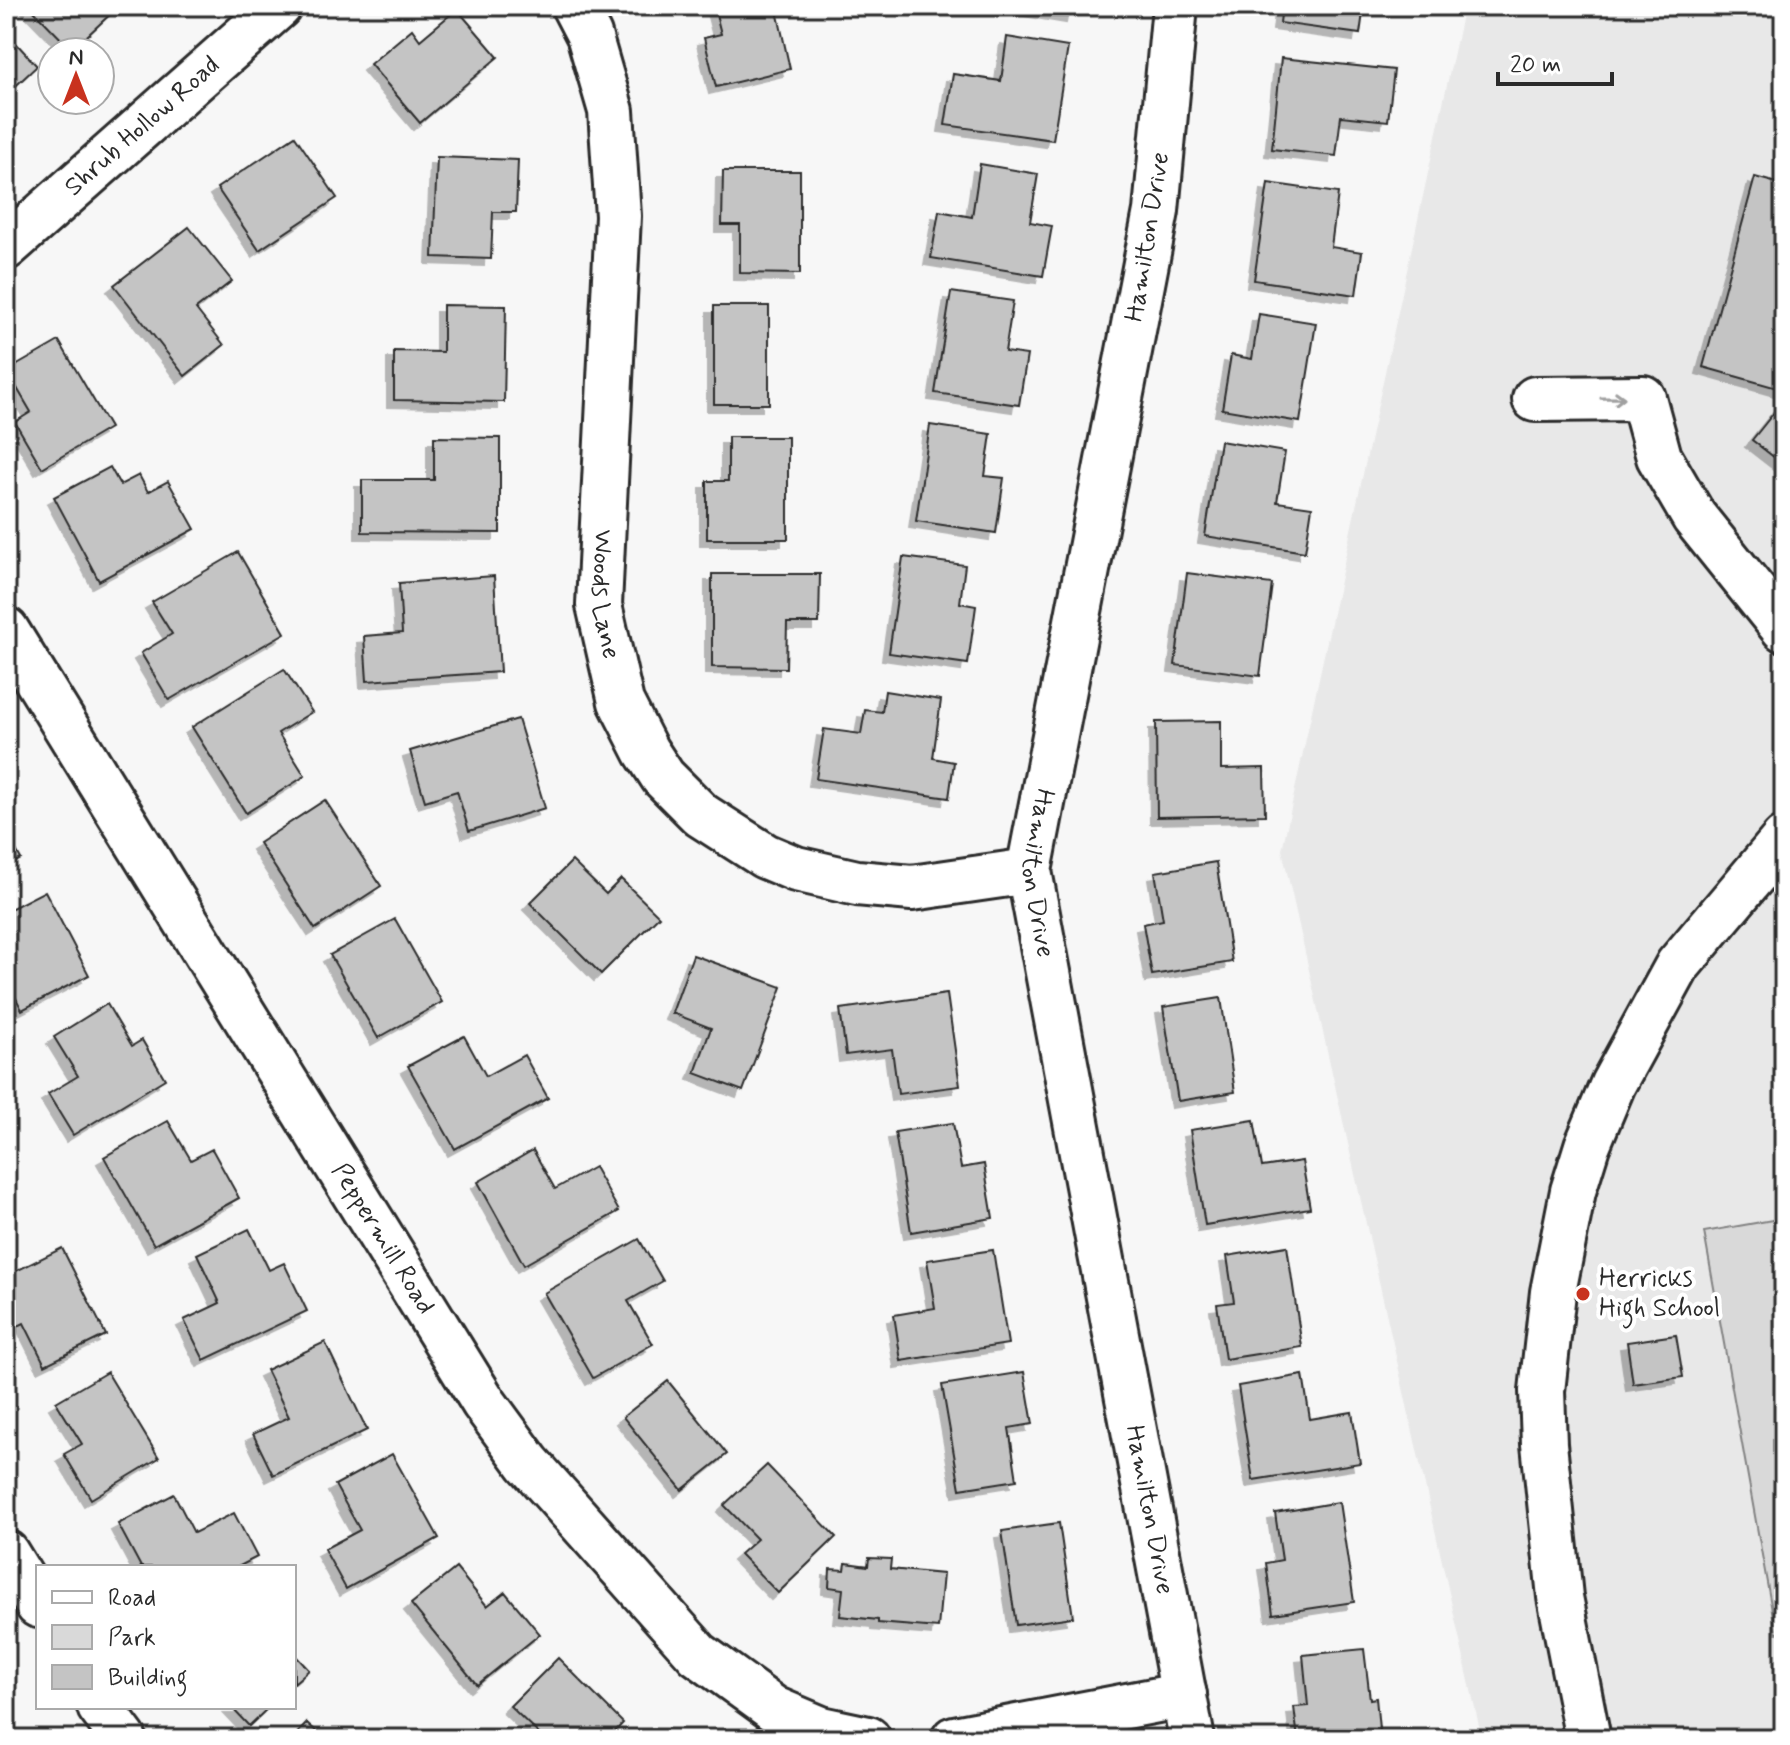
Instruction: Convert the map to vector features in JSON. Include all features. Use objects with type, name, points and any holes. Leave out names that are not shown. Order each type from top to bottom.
[{"type":"street","name":"Shrub Hollow Road","points":[[6,247],[279,6]]},
{"type":"street","name":"Woods Lane","points":[[574,6],[589,35],[611,111],[618,216],[599,605],[621,702],[646,751],[663,777],[701,815],[765,856],[796,869],[857,883],[912,888],[1029,871]]},
{"type":"street","name":"Hamilton Drive","points":[[1175,6],[1156,211],[1029,871],[1192,1739]]},
{"type":"street","points":[[1535,399],[1643,398],[1659,457],[1694,517],[1784,629]]},
{"type":"street","name":"Peppermill Road","points":[[6,630],[484,1403],[528,1463],[698,1654],[774,1709],[821,1729],[868,1739]]},
{"type":"street","points":[[1588,1739],[1560,1597],[1544,1444],[1542,1391],[1553,1292],[1573,1191],[1587,1146],[1613,1084],[1678,965],[1784,839]]},
{"type":"street","points":[[6,1553],[36,1602]]},
{"type":"street","points":[[954,1739],[1184,1695]]},
{"type":"street","points":[[102,1709],[124,1739]]},
{"type":"shaded area","name":"Herricks High School","points":[[1464,6],[1784,6],[1784,1739],[1482,1739],[1282,850]]},
{"type":"green space","points":[[1784,1218],[1784,1632],[1776,1633],[1704,1232]]},
{"type":"building","points":[[29,6],[119,6],[87,36],[58,36]]},
{"type":"building","points":[[714,6],[776,6],[790,69],[716,87],[704,38],[721,34]]},
{"type":"building","points":[[1013,6],[1075,6],[1073,16]]},
{"type":"building","points":[[1282,6],[1364,6],[1360,34],[1280,23]]},
{"type":"building","points":[[457,9],[498,57],[420,123],[370,64],[412,29],[420,40]]},
{"type":"building","points":[[6,32],[36,67],[6,95]]},
{"type":"building","points":[[1007,37],[1068,47],[1053,140],[945,125],[953,74],[1001,81]]},
{"type":"building","points":[[1281,58],[1394,70],[1388,121],[1341,116],[1336,156],[1272,149]]},
{"type":"building","points":[[295,136],[337,198],[259,250],[217,188]]},
{"type":"building","points":[[437,157],[518,160],[516,212],[493,212],[491,259],[433,257]]},
{"type":"building","points":[[980,164],[1038,174],[1030,222],[1052,226],[1043,276],[931,258],[939,211],[972,217]]},
{"type":"building","points":[[723,171],[800,171],[800,274],[740,273],[740,225],[722,225]]},
{"type":"building","points":[[1755,177],[1784,185],[1784,390],[1703,367]]},
{"type":"building","points":[[1268,183],[1338,193],[1331,247],[1362,252],[1356,295],[1254,280]]},
{"type":"building","points":[[189,227],[232,281],[196,309],[224,345],[185,376],[114,285]]},
{"type":"building","points":[[951,292],[1013,301],[1005,352],[1027,355],[1019,405],[935,393]]},
{"type":"building","points":[[443,305],[506,306],[504,402],[394,400],[394,351],[443,352]]},
{"type":"building","points":[[714,306],[769,306],[769,404],[714,404]]},
{"type":"building","points":[[1259,314],[1316,323],[1300,422],[1222,409],[1231,355],[1252,359]]},
{"type":"building","points":[[59,341],[110,428],[42,468],[15,422],[31,412],[7,371]]},
{"type":"building","points":[[1784,400],[1784,465],[1752,440]]},
{"type":"building","points":[[930,425],[991,434],[985,476],[1004,478],[996,533],[916,521]]},
{"type":"building","points":[[434,437],[500,438],[500,533],[362,532],[362,480],[434,480]]},
{"type":"building","points":[[728,437],[788,437],[788,539],[707,539],[707,481],[728,481]]},
{"type":"building","points":[[1220,441],[1285,452],[1277,502],[1312,507],[1305,552],[1205,536]]},
{"type":"building","points":[[110,467],[120,485],[139,475],[148,492],[168,481],[195,529],[99,581],[54,497]]},
{"type":"building","points":[[238,552],[285,633],[169,700],[141,653],[172,634],[152,602]]},
{"type":"building","points":[[903,557],[965,565],[960,603],[976,606],[968,664],[889,653]]},
{"type":"building","points":[[1187,573],[1272,584],[1260,676],[1175,665]]},
{"type":"building","points":[[712,574],[820,574],[819,623],[787,623],[786,668],[712,667]]},
{"type":"building","points":[[494,576],[500,672],[367,681],[364,636],[402,633],[399,583]]},
{"type":"building","points":[[284,669],[312,712],[278,733],[305,776],[246,813],[192,727]]},
{"type":"building","points":[[885,691],[941,700],[933,758],[954,762],[949,798],[816,779],[824,729],[861,734],[865,710],[882,712]]},
{"type":"building","points":[[518,719],[545,808],[469,831],[457,791],[425,801],[410,751]]},
{"type":"building","points":[[1221,721],[1221,769],[1264,768],[1265,815],[1157,817],[1156,722]]},
{"type":"building","points":[[325,800],[381,886],[315,929],[259,843]]},
{"type":"building","points":[[6,832],[21,859],[6,867]]},
{"type":"building","points":[[572,861],[606,894],[621,879],[659,916],[601,974],[530,903]]},
{"type":"building","points":[[1216,862],[1232,962],[1152,975],[1143,924],[1163,920],[1155,872]]},
{"type":"building","points":[[45,891],[89,975],[22,1010],[6,979],[6,911]]},
{"type":"building","points":[[395,919],[442,1002],[378,1038],[330,955]]},
{"type":"building","points":[[693,955],[782,987],[743,1091],[695,1073],[711,1028],[672,1013]]},
{"type":"building","points":[[947,994],[960,1086],[898,1094],[892,1049],[846,1055],[840,1009]]},
{"type":"building","points":[[1221,998],[1235,1092],[1178,1101],[1163,1007]]},
{"type":"building","points":[[107,1004],[132,1046],[142,1040],[165,1079],[73,1135],[48,1094],[78,1076],[54,1037]]},
{"type":"building","points":[[464,1036],[486,1076],[524,1055],[548,1098],[455,1149],[408,1066]]},
{"type":"building","points":[[1254,1120],[1262,1167],[1302,1161],[1310,1208],[1205,1225],[1190,1130]]},
{"type":"building","points":[[168,1121],[191,1160],[212,1149],[239,1198],[154,1245],[104,1157]]},
{"type":"building","points":[[953,1123],[961,1168],[984,1164],[993,1218],[911,1232],[895,1132]]},
{"type":"building","points":[[533,1150],[555,1189],[594,1167],[619,1211],[524,1265],[478,1182]]},
{"type":"building","points":[[249,1229],[269,1270],[284,1263],[307,1311],[204,1360],[184,1320],[220,1303],[197,1254]]},
{"type":"building","points":[[639,1239],[663,1281],[628,1301],[653,1344],[593,1378],[544,1293]]},
{"type":"building","points":[[1287,1246],[1302,1347],[1225,1359],[1217,1304],[1234,1302],[1227,1256]]},
{"type":"building","points":[[62,1248],[106,1335],[45,1365],[24,1323],[6,1332],[6,1276]]},
{"type":"building","points":[[993,1250],[1008,1344],[901,1361],[894,1315],[935,1308],[927,1260]]},
{"type":"building","points":[[1676,1335],[1683,1377],[1633,1384],[1627,1342]]},
{"type":"building","points":[[325,1342],[367,1430],[273,1475],[253,1434],[289,1417],[266,1370]]},
{"type":"building","points":[[107,1372],[159,1458],[91,1499],[64,1454],[82,1444],[56,1402]]},
{"type":"building","points":[[1024,1372],[1033,1424],[1009,1428],[1017,1480],[960,1489],[942,1385]]},
{"type":"building","points":[[1303,1375],[1310,1419],[1352,1412],[1360,1463],[1253,1480],[1238,1386]]},
{"type":"building","points":[[668,1381],[727,1454],[682,1490],[623,1417]]},
{"type":"building","points":[[392,1454],[439,1538],[346,1589],[324,1549],[360,1530],[335,1485]]},
{"type":"building","points":[[767,1465],[836,1537],[778,1593],[740,1554],[757,1539],[724,1505]]},
{"type":"building","points":[[174,1494],[194,1533],[234,1513],[257,1557],[242,1565],[140,1565],[118,1524]]},
{"type":"building","points":[[1339,1502],[1354,1602],[1273,1614],[1266,1563],[1282,1560],[1275,1513]]},
{"type":"building","points":[[1059,1523],[1073,1617],[1016,1625],[1002,1531]]},
{"type":"building","points":[[869,1558],[891,1559],[890,1569],[943,1574],[938,1628],[840,1616],[843,1589],[829,1587],[830,1569],[845,1570],[846,1563],[868,1566]]},
{"type":"building","points":[[456,1568],[487,1606],[505,1592],[540,1634],[477,1685],[411,1604]]},
{"type":"building","points":[[1364,1649],[1370,1699],[1376,1698],[1380,1739],[1298,1739],[1294,1707],[1308,1706],[1303,1655]]},
{"type":"building","points":[[296,1656],[309,1670],[296,1681]]},
{"type":"building","points":[[558,1658],[623,1723],[608,1739],[544,1739],[510,1706]]},
{"type":"building","points":[[233,1709],[267,1709],[249,1726]]},
{"type":"building","points":[[307,1723],[325,1739],[292,1739]]},
{"type":"place","name":"Herricks High School","points":[[1583,1294]]}]
